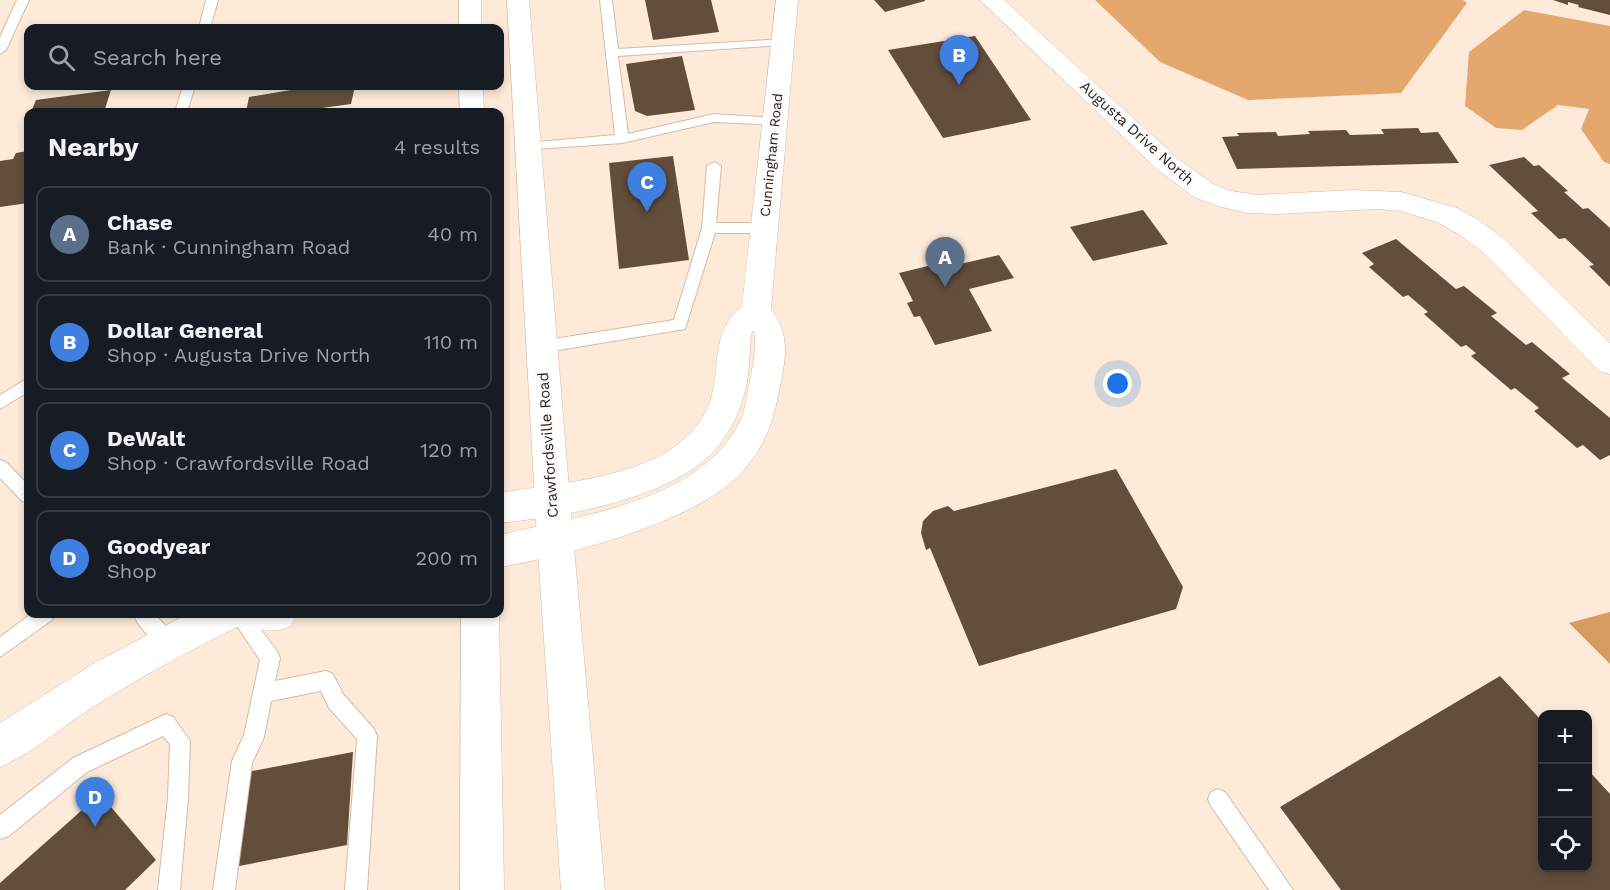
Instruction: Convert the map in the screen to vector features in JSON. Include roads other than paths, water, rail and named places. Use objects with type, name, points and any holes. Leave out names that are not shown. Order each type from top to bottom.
[{"type":"street","points":[[470,0],[470,24]]},
{"type":"street","name":"Crawfordsville Road","points":[[518,0],[541,346],[583,890]]},
{"type":"street","name":"Cunningham Road","points":[[756,311],[787,0]]},
{"type":"street","name":"Augusta Drive North","points":[[991,0],[1195,186],[1239,203],[1273,205],[1383,198],[1410,201],[1449,215],[1474,228],[1494,246],[1610,363]]},
{"type":"street","points":[[471,90],[472,108]]},
{"type":"street","points":[[504,507],[615,487],[674,465],[697,447],[714,427],[724,406],[731,381],[737,330],[756,311],[769,330],[766,386],[762,410],[738,454],[709,480],[676,501],[644,514],[504,550]]},
{"type":"street","points":[[0,747],[60,704],[138,657],[218,618]]},
{"type":"street","points":[[480,618],[482,890]]},
{"type":"lane","points":[[0,50],[23,0]]},
{"type":"lane","points":[[205,24],[212,0]]},
{"type":"lane","points":[[606,0],[622,139]]},
{"type":"lane","points":[[612,53],[783,42]]},
{"type":"lane","points":[[182,108],[188,90]]},
{"type":"lane","points":[[527,147],[622,139],[714,118],[775,122]]},
{"type":"lane","points":[[541,346],[680,325],[709,228],[714,166]]},
{"type":"lane","points":[[709,228],[764,228]]},
{"type":"lane","points":[[0,403],[24,387]]},
{"type":"lane","points":[[0,467],[24,492]]},
{"type":"lane","points":[[0,648],[40,618]]},
{"type":"lane","points":[[146,618],[169,642]]},
{"type":"lane","points":[[224,890],[242,761],[254,737],[265,692],[270,657],[241,618]]},
{"type":"lane","points":[[265,692],[326,681],[336,701],[367,736],[356,890]]},
{"type":"lane","points":[[0,826],[2,829],[80,765],[166,724],[180,741],[169,890]]},
{"type":"lane","points":[[1218,799],[1282,890]]},
{"type":"place","name":"Dollar General","points":[[959,85]]},
{"type":"place","name":"DeWalt","points":[[647,212]]},
{"type":"place","name":"Chase","points":[[945,287]]},
{"type":"place","name":"Goodyear","points":[[95,827]]}]
